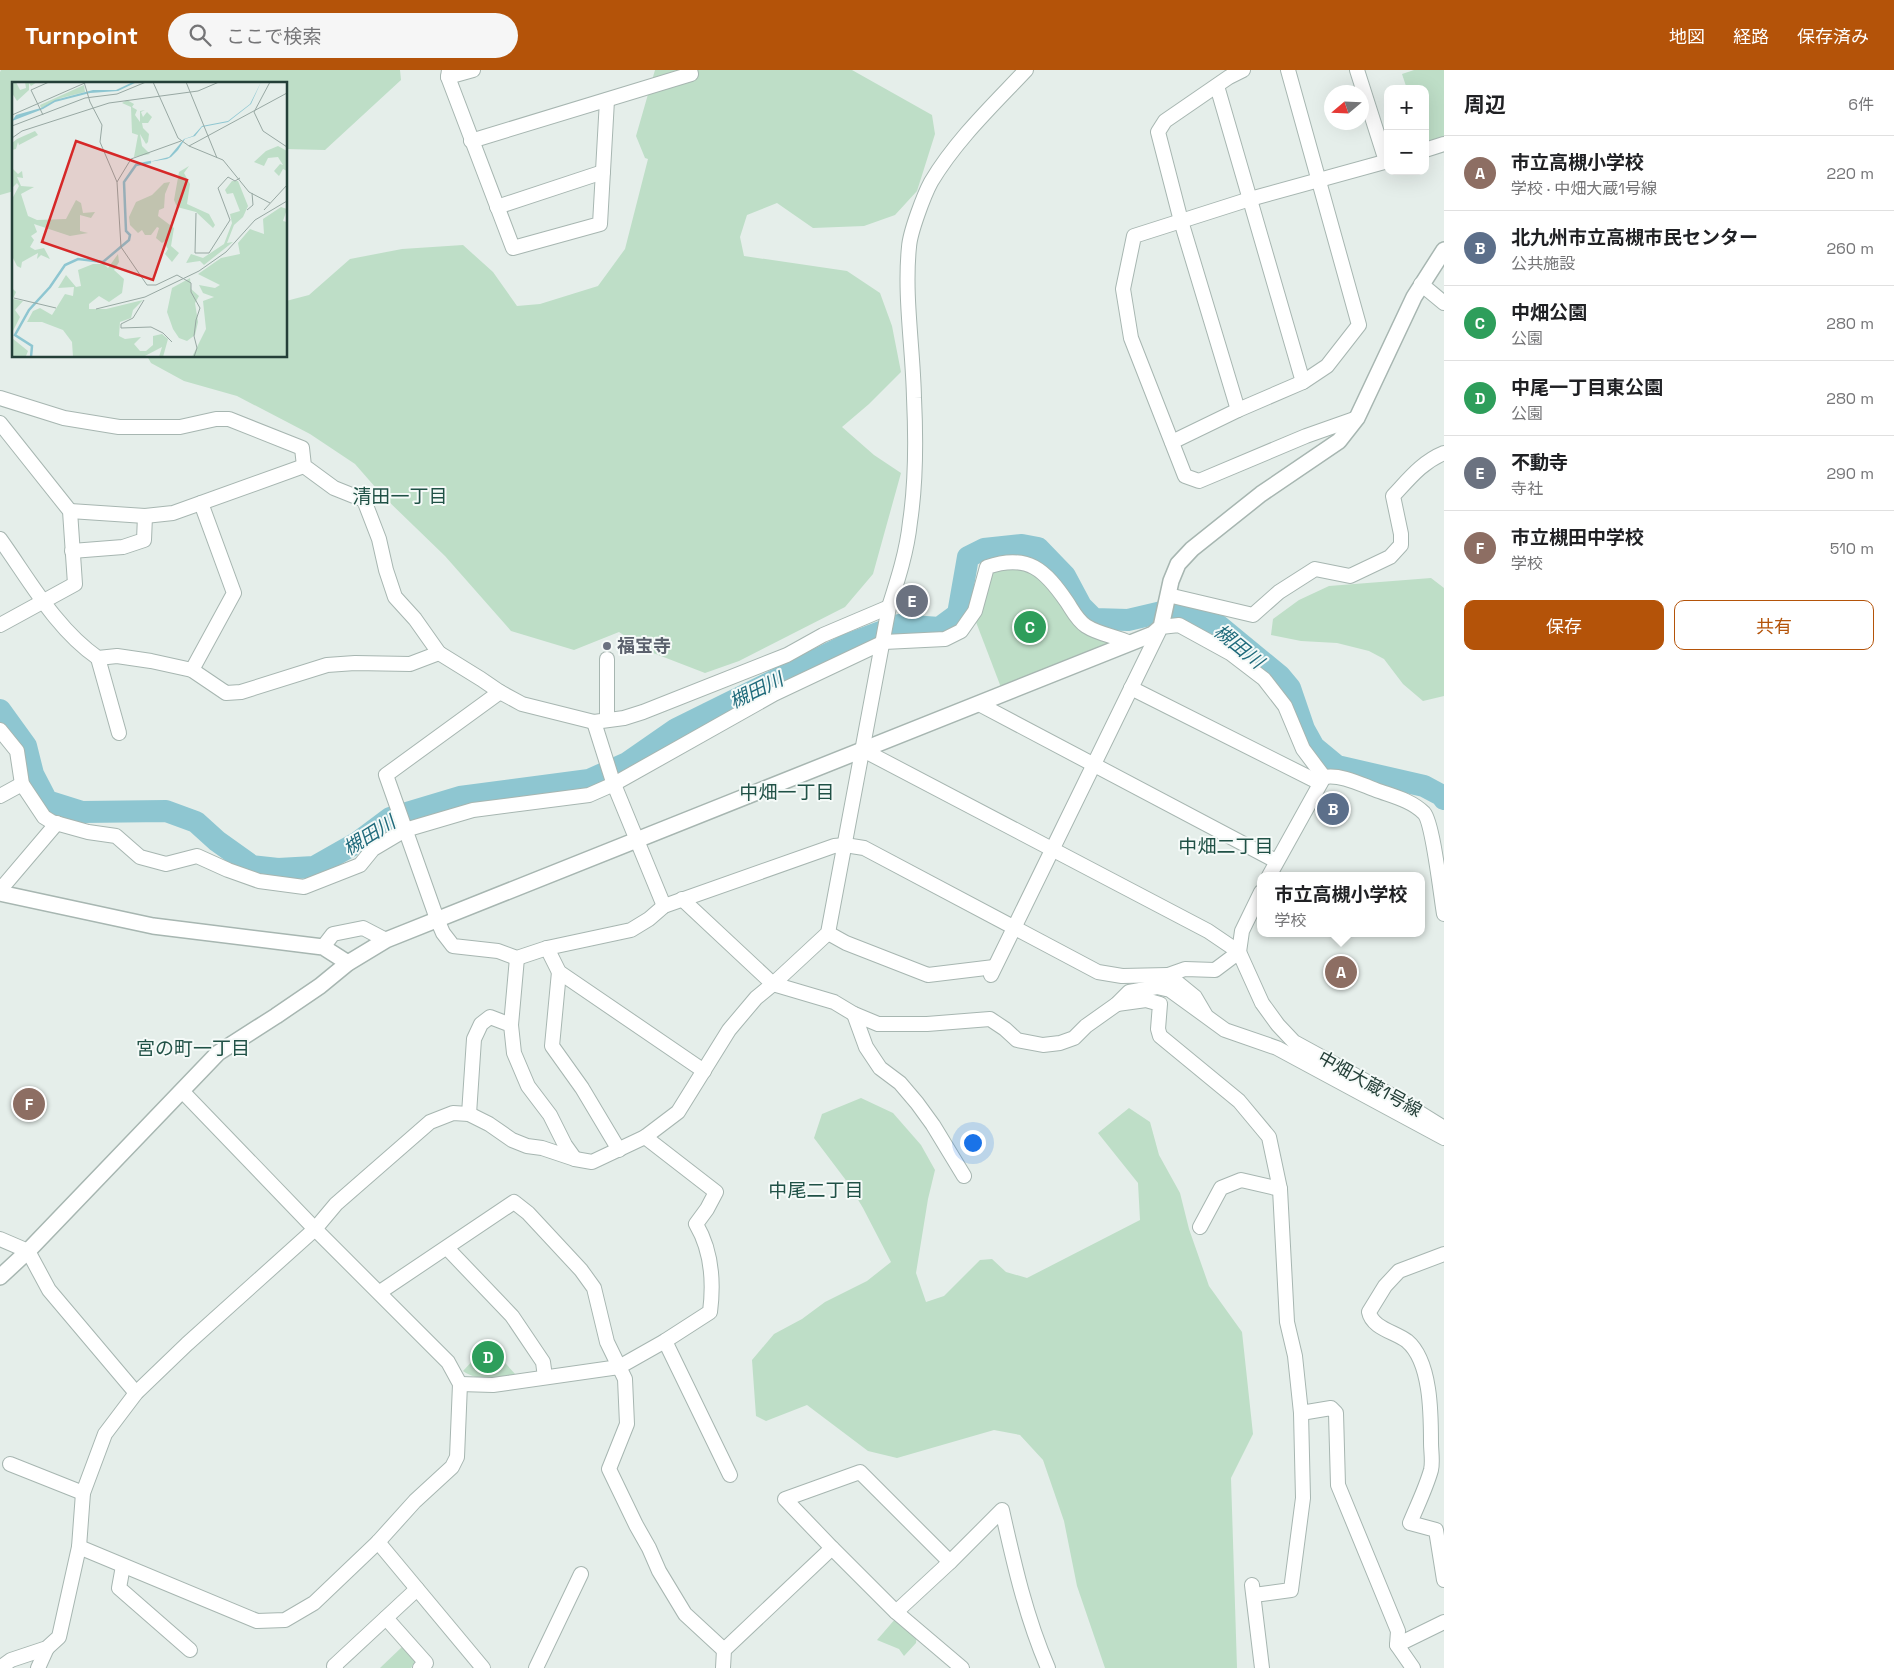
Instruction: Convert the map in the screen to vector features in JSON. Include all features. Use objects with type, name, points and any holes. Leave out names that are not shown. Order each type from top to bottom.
[{"type":"street","points":[[473,70],[448,74],[471,141],[513,248],[600,224],[607,100]]},
{"type":"street","points":[[471,141],[692,74],[690,70]]},
{"type":"street","points":[[38,1668],[47,1648],[59,1637],[78,1547],[83,1493],[105,1434],[136,1394],[194,1338],[315,1229],[336,1204],[430,1122],[453,1113],[469,1114],[490,1124],[512,1140],[575,1159],[592,1162],[645,1137],[678,1112],[741,1014],[828,932],[888,613],[901,570],[910,523],[914,460],[914,399],[909,296],[909,247],[911,233],[930,184],[943,165],[964,136],[1026,70]]},
{"type":"street","points":[[1238,410],[1181,221],[1158,132],[1165,121],[1243,70]]},
{"type":"street","points":[[1172,442],[1238,410],[1303,382],[1327,366],[1359,325],[1288,70]]},
{"type":"street","points":[[1357,70],[1384,152]]},
{"type":"street","points":[[1217,86],[1303,382]]},
{"type":"street","points":[[1429,149],[1444,144]]},
{"type":"street","points":[[1357,418],[1306,436],[1199,480],[1185,476],[1131,338],[1123,289],[1134,236],[1250,199],[1384,162]]},
{"type":"street","points":[[497,206],[603,172]]},
{"type":"street","points":[[828,932],[846,943],[928,976],[992,971],[1162,624],[1170,581],[1178,564],[1192,549],[1260,494],[1339,441],[1357,418],[1414,297],[1444,250]]},
{"type":"street","points":[[1421,284],[1444,303]]},
{"type":"street","points":[[0,398],[64,418],[119,428],[180,427],[216,419],[229,419],[302,448],[304,466],[334,488],[364,500],[379,539],[395,597],[415,619],[439,653],[522,704],[600,721],[624,718],[786,655],[823,635],[888,613]]},
{"type":"street","points":[[0,423],[70,511],[75,584],[0,625]]},
{"type":"street","points":[[1167,598],[1253,615],[1279,592],[1315,569],[1350,576],[1390,557],[1401,545],[1401,534],[1393,496],[1415,471],[1432,458],[1444,453]]},
{"type":"street","points":[[70,511],[145,516],[173,513],[304,466]]},
{"type":"street","points":[[192,670],[234,593],[201,502]]},
{"type":"street","points":[[72,551],[123,547],[144,540],[145,516]]},
{"type":"street","points":[[0,539],[72,637],[98,658],[119,733]]},
{"type":"street","points":[[0,730],[17,751],[22,784],[44,817],[88,832],[116,836],[140,857],[166,864],[197,856],[259,881],[304,887],[360,865],[401,820],[589,795],[774,694],[884,642],[946,640],[961,631],[975,612],[987,567],[1003,561],[1030,564],[1045,575],[1059,592],[1075,617],[1086,626],[1099,633],[1118,637],[1130,643]]},
{"type":"street","points":[[0,1277],[28,1251],[218,1053],[320,986],[348,963],[386,940],[1153,634],[1162,624]]},
{"type":"street","points":[[1162,624],[1179,625],[1230,653],[1264,679],[1285,706],[1303,748],[1322,780]]},
{"type":"street","points":[[98,658],[117,656],[192,670],[226,693],[241,692],[327,665],[355,663],[410,664],[439,653]]},
{"type":"street","points":[[608,659],[600,721],[607,764],[664,906]]},
{"type":"street","points":[[1131,688],[1322,780]]},
{"type":"street","points":[[500,692],[386,775],[437,919],[443,933],[453,946],[498,951],[517,958],[547,948],[630,930],[649,919],[664,906],[834,846],[845,845],[864,848],[1098,972],[1122,976],[1168,974],[1185,969],[1215,970],[1239,952],[1242,931],[1257,900]]},
{"type":"street","points":[[979,704],[1276,861]]},
{"type":"street","points":[[863,750],[1208,932],[1239,952]]},
{"type":"street","points":[[1271,872],[1322,780],[1331,776],[1359,783],[1412,803],[1426,815],[1444,914]]},
{"type":"street","points":[[0,796],[22,784]]},
{"type":"street","points":[[57,823],[0,891],[153,926],[323,947],[348,963]]},
{"type":"street","points":[[682,899],[773,984],[834,1002],[854,1014],[878,1024],[927,1024],[978,1016],[990,1020],[1005,1029],[1017,1040],[1043,1045],[1060,1043],[1074,1038],[1086,1026],[1117,1004],[1129,992],[1157,987],[1170,990],[1225,1030],[1277,1048],[1444,1138]]},
{"type":"street","points":[[323,947],[333,934],[363,928],[386,940]]},
{"type":"street","points":[[547,948],[558,972],[552,1046],[582,1088],[619,1150]]},
{"type":"street","name":"中畑大蔵1号線","points":[[1239,952],[1262,1003],[1278,1025],[1294,1042],[1391,1095],[1444,1128]]},
{"type":"street","points":[[517,958],[511,1025],[514,1053],[528,1086],[550,1115],[565,1145],[575,1159]]},
{"type":"street","points":[[558,972],[704,1071]]},
{"type":"street","points":[[1168,974],[1195,997],[1205,1014]]},
{"type":"street","points":[[1117,1004],[1146,1000],[1160,1004],[1158,1028],[1160,1036],[1239,1101],[1269,1137],[1280,1189],[1287,1322],[1295,1356],[1301,1413],[1303,1498],[1291,1590],[1253,1590],[1262,1668]]},
{"type":"street","points":[[854,1014],[866,1047],[880,1068],[900,1083],[917,1103],[933,1125],[964,1176]]},
{"type":"street","points":[[469,1114],[474,1039],[481,1024],[490,1017],[511,1025]]},
{"type":"street","points":[[78,1547],[257,1621],[285,1620],[314,1603],[378,1542],[415,1501],[452,1467],[457,1456],[460,1384],[448,1362],[315,1229],[182,1091]]},
{"type":"street","points":[[460,1384],[493,1385],[619,1367],[665,1341],[710,1312],[713,1292],[711,1261],[705,1239],[696,1224],[716,1192],[645,1137]]},
{"type":"street","points":[[1200,1227],[1221,1188],[1241,1180],[1280,1189]]},
{"type":"street","points":[[380,1292],[514,1202],[528,1213],[581,1270],[594,1288],[607,1342],[624,1379],[627,1424],[609,1470],[659,1571],[686,1614],[724,1650]]},
{"type":"street","points":[[0,1239],[28,1251],[49,1290],[136,1394]]},
{"type":"street","points":[[447,1248],[512,1316],[543,1362],[545,1377]]},
{"type":"street","points":[[1444,1254],[1399,1271],[1385,1286],[1369,1312],[1370,1318],[1376,1324],[1408,1342],[1419,1359],[1428,1387],[1431,1407],[1431,1469],[1410,1523],[1436,1530],[1444,1580]]},
{"type":"street","points":[[665,1341],[730,1475]]},
{"type":"street","points":[[1301,1413],[1331,1408],[1336,1413],[1338,1485],[1398,1631],[1398,1645],[1413,1668]]},
{"type":"street","points":[[10,1464],[83,1493]]},
{"type":"street","points":[[950,1562],[860,1472],[785,1499],[896,1612],[962,1668]]},
{"type":"street","points":[[896,1612],[1002,1510],[1020,1590],[1048,1668]]},
{"type":"street","points":[[378,1542],[483,1668]]},
{"type":"street","points":[[723,1668],[724,1650],[832,1548]]},
{"type":"street","points":[[123,1566],[119,1588],[190,1650]]},
{"type":"street","points":[[536,1668],[581,1574]]},
{"type":"street","points":[[336,1668],[334,1666],[417,1589]]},
{"type":"street","points":[[386,1618],[426,1663],[420,1668]]},
{"type":"street","points":[[1398,1645],[1444,1622]]},
{"type":"street","points":[[0,1668],[11,1660],[47,1648]]},
{"type":"street","points":[[12,1668],[23,1656]]},
{"type":"green space","points":[[1,70],[400,70],[401,80],[325,150],[288,149],[288,82],[12,82],[12,192],[0,195]]},
{"type":"green space","points":[[655,70],[852,70],[932,115],[935,134],[917,191],[895,215],[864,226],[813,228],[777,203],[747,215],[740,237],[744,256],[847,271],[880,293],[892,326],[901,372],[869,404],[842,427],[874,455],[901,473],[873,574],[845,607],[739,661],[705,673],[648,651],[619,632],[574,650],[511,631],[445,556],[383,496],[355,464],[310,434],[237,396],[184,381],[151,363],[148,358],[288,358],[288,300],[309,295],[350,259],[402,249],[463,245],[493,272],[517,306],[540,304],[598,286],[625,249],[648,159],[645,158],[636,136]]},
{"type":"green space","points":[[1414,70],[1444,70],[1444,137],[1429,142],[1429,85],[1406,85],[1402,74]]},
{"type":"green space","points":[[1001,566],[1032,570],[1116,644],[1002,690],[976,622],[990,572]]},
{"type":"green space","points":[[1431,578],[1444,588],[1444,696],[1423,701],[1403,684],[1384,659],[1369,651],[1337,643],[1301,641],[1271,635],[1273,619],[1299,600],[1329,586]]},
{"type":"green space","points":[[861,1098],[893,1113],[921,1145],[935,1170],[928,1199],[916,1273],[926,1302],[944,1296],[980,1260],[992,1259],[1006,1272],[1027,1278],[1140,1220],[1138,1183],[1098,1133],[1129,1108],[1150,1122],[1159,1155],[1180,1193],[1189,1229],[1209,1286],[1242,1332],[1253,1434],[1231,1478],[1237,1668],[1105,1668],[1077,1586],[1064,1521],[1043,1460],[1020,1435],[994,1430],[897,1458],[868,1451],[807,1405],[766,1421],[756,1416],[752,1360],[774,1334],[802,1319],[825,1302],[867,1281],[891,1262],[848,1183],[814,1138],[822,1114]]},
{"type":"green space","points":[[488,1344],[516,1375],[482,1378],[463,1371]]},
{"type":"green space","points":[[896,1618],[917,1633],[916,1643],[904,1656],[899,1649],[877,1640]]},
{"type":"green space","points":[[403,1646],[416,1661],[411,1668],[380,1668]]},
{"type":"waterway","name":"槻田川","points":[[0,710],[26,746],[33,774],[47,801],[82,812],[166,811],[196,822],[217,841],[252,866],[278,869],[314,867],[358,842],[390,818],[460,797],[589,780],[627,763],[676,729],[846,645],[899,625],[939,628],[958,614],[968,557],[984,549],[1022,545],[1038,548],[1065,576],[1081,606],[1094,619],[1128,620],[1179,608],[1218,625],[1280,676],[1290,688],[1304,729],[1314,747],[1337,766],[1424,786],[1441,795],[1444,799]]},
{"type":"place","name":"不動寺","points":[[912,601]]},
{"type":"place","name":"中畑公園","points":[[1030,627]]},
{"type":"place","name":"福宝寺","points":[[607,646]]},
{"type":"place","name":"北九州市立高槻市民センター","points":[[1333,809]]},
{"type":"place","name":"市立高槻小学校","points":[[1341,972]]},
{"type":"place","name":"市立槻田中学校","points":[[29,1104]]},
{"type":"place","name":"中尾一丁目東公園","points":[[488,1357]]},
{"type":"district","name":"清田一丁目","points":[[400,496]]},
{"type":"district","name":"中畑一丁目","points":[[787,792]]},
{"type":"district","name":"中畑二丁目","points":[[1226,846]]},
{"type":"district","name":"宮の町一丁目","points":[[193,1048]]},
{"type":"district","name":"中尾二丁目","points":[[816,1190]]}]
